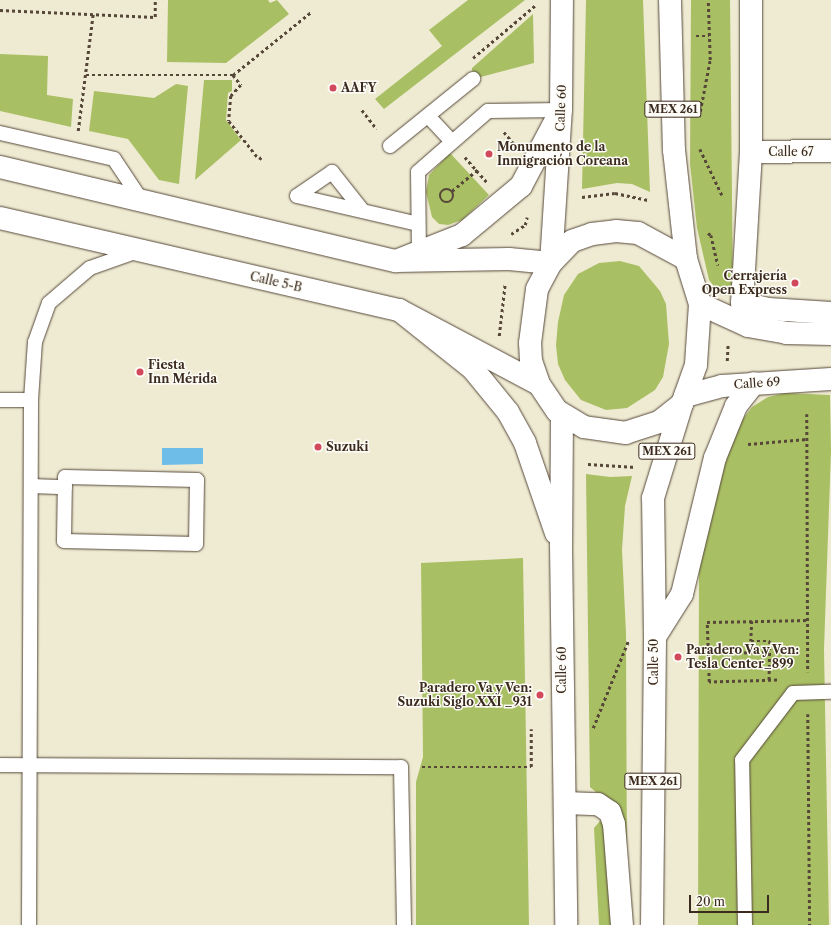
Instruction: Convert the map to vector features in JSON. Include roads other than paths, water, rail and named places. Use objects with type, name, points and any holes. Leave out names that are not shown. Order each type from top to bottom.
[{"type":"main road","name":"Calle 60","points":[[551,263],[561,110],[562,0]]},
{"type":"main road","name":"MEX 261","points":[[670,0],[674,150],[680,218],[686,260]]},
{"type":"main road","points":[[751,0],[751,152],[742,304],[768,309],[831,312]]},
{"type":"main road","points":[[396,261],[462,235],[520,186],[561,110]]},
{"type":"main road","name":"Calle 67","points":[[751,152],[831,151]]},
{"type":"main road","points":[[0,167],[396,261],[509,259],[551,263]]},
{"type":"main road","name":"Calle 5-B","points":[[0,218],[399,310],[539,384]]},
{"type":"main road","points":[[683,400],[659,422],[626,433],[584,427],[562,415],[539,384],[531,361],[532,316],[537,289],[551,263],[572,241],[592,234],[616,231],[638,233],[686,260]]},
{"type":"main road","name":"Calle 50","points":[[652,925],[654,637],[653,498],[683,400],[696,365],[700,304],[695,282],[686,260]]},
{"type":"main road","points":[[700,304],[748,326],[786,333],[831,334]]},
{"type":"main road","points":[[399,310],[473,369],[508,412],[525,443],[561,545]]},
{"type":"main road","name":"Calle 69","points":[[683,400],[722,386],[831,379]]},
{"type":"main road","points":[[654,637],[682,594],[715,458],[736,406],[754,383]]},
{"type":"main road","name":"Calle 60","points":[[562,415],[561,545],[566,925]]},
{"type":"main road","points":[[565,803],[598,804],[610,812],[614,824],[622,925]]},
{"type":"lane","points":[[390,146],[473,79]]},
{"type":"lane","points":[[419,253],[418,172],[488,111],[561,110]]},
{"type":"lane","points":[[428,116],[452,142]]},
{"type":"lane","points":[[0,133],[114,160],[142,201]]},
{"type":"lane","points":[[363,210],[418,224]]},
{"type":"lane","points":[[29,925],[31,400],[35,342],[49,304],[90,268],[139,250]]},
{"type":"lane","points":[[0,400],[31,400]]},
{"type":"lane","points":[[65,477],[197,480],[196,544],[64,541],[65,487],[65,477]]},
{"type":"lane","points":[[31,486],[65,487]]},
{"type":"lane","points":[[745,925],[742,760],[793,693],[831,692]]},
{"type":"lane","points":[[0,765],[401,768],[404,925]]},
{"type":"water","points":[[162,448],[203,448],[203,464],[162,465]]},
{"type":"place","name":"AAFY","points":[[333,88]]},
{"type":"place","name":"Monumento de la Inmigración Coreana","points":[[489,154]]},
{"type":"place","name":"Cerrajería Open Express","points":[[795,283]]},
{"type":"place","name":"Fiesta Inn Mérida","points":[[140,372]]},
{"type":"place","name":"Suzuki","points":[[318,447]]},
{"type":"place","name":"Paradero Va y Ven: Tesla Center_899","points":[[678,657]]},
{"type":"place","name":"Paradero Va y Ven: Suzuki Siglo XXI _931","points":[[540,695]]}]
